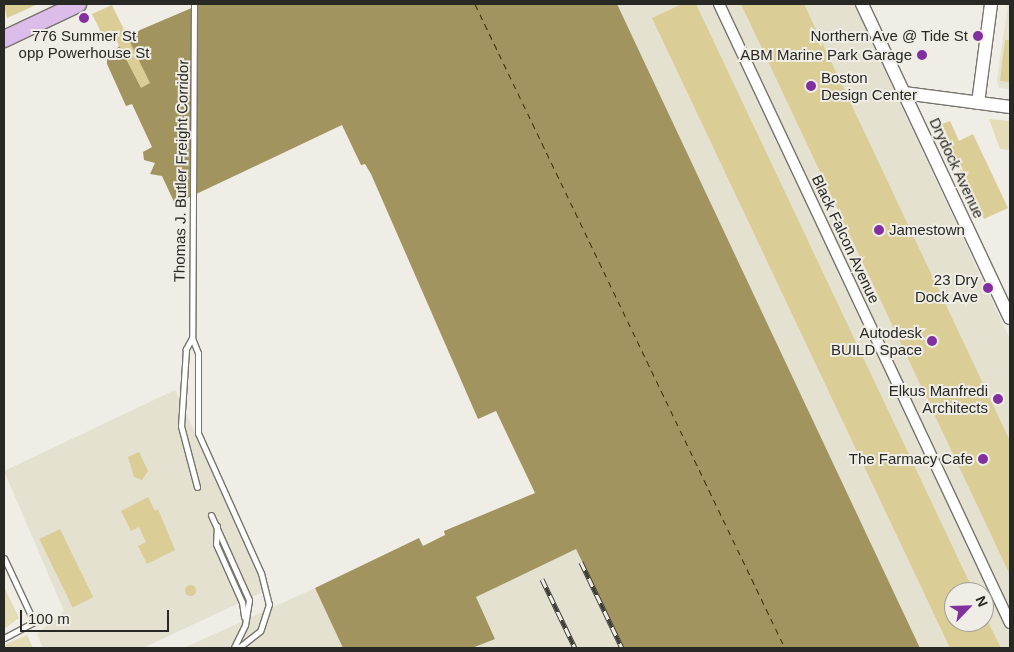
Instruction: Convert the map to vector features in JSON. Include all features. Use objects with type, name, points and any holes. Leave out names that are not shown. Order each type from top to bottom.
[{"type":"main road","points":[[5,35],[78,4]]},
{"type":"street","name":"Black Falcon Avenue","points":[[719,4],[1010,623]]},
{"type":"street","name":"Drydock Avenue","points":[[862,4],[1010,318]]},
{"type":"street","points":[[978,103],[991,4]]},
{"type":"street","points":[[904,93],[1010,107]]},
{"type":"lane","name":"Thomas J. Butler Freight Corridor","points":[[194,4],[192,338],[198,353],[198,433],[261,573],[269,604],[260,631],[236,648]]},
{"type":"lane","name":"Thomas J. Butler Freight Corridor","points":[[192,338],[186,349],[180,426],[197,487]]},
{"type":"lane","name":"Thomas J. Butler Freight Corridor","points":[[211,515],[245,584],[248,600],[245,625],[236,648]]},
{"type":"lane","name":"Thomas J. Butler Freight Corridor","points":[[217,526],[216,544],[242,602],[245,625]]},
{"type":"lane","points":[[4,558],[34,622],[4,638]]},
{"type":"shaded area","points":[[201,4],[617,4],[920,648],[624,648],[576,549],[476,597],[495,639],[472,648],[343,648],[315,588],[419,538],[423,546],[445,535],[444,531],[535,493],[496,411],[478,419],[371,174],[365,164],[361,165],[342,125],[175,204],[162,176],[150,174],[155,163],[144,160],[143,152],[152,147],[132,104],[126,106],[107,64],[107,56],[140,30]]},
{"type":"shaded area","points":[[617,4],[854,4],[1010,339],[1010,648],[920,648]]},
{"type":"shaded area","points":[[1008,4],[1010,4],[1010,89],[999,88],[997,80]]},
{"type":"shaded area","points":[[989,119],[1010,121],[1010,150],[1000,149]]},
{"type":"shaded area","points":[[175,390],[269,589],[143,648],[43,648],[37,634],[64,611],[4,471]]},
{"type":"shaded area","points":[[576,549],[624,648],[473,648],[495,638],[476,597]]},
{"type":"shaded area","points":[[4,587],[19,618],[4,629]]},
{"type":"shaded area","points":[[315,588],[343,648],[184,648]]},
{"type":"shaded area","points":[[27,635],[33,648],[4,648],[4,645]]},
{"type":"building","points":[[4,4],[38,4],[7,18]]},
{"type":"building","points":[[682,4],[696,4],[969,582],[944,582],[944,632],[993,632],[1001,648],[950,648],[652,18]]},
{"type":"building","points":[[741,4],[804,4],[1010,441],[1010,575]]},
{"type":"building","points":[[112,5],[150,83],[141,88],[111,30],[102,34],[92,14]]},
{"type":"building","points":[[1005,40],[1010,40],[1010,82],[1000,81]]},
{"type":"building","points":[[950,121],[959,141],[973,134],[1008,208],[984,219],[948,146],[951,144],[942,124]]},
{"type":"building","points":[[139,452],[148,471],[142,480],[134,477],[128,457]]},
{"type":"building","points":[[148,497],[155,511],[158,509],[175,550],[147,564],[138,546],[146,542],[139,527],[131,531],[121,511]]},
{"type":"building","points":[[60,529],[93,597],[73,607],[39,539]]},
{"type":"building","points":[[190,584],[196,590],[190,596],[184,590]]},
{"type":"ferry route","points":[[475,4],[785,648]]},
{"type":"railway","points":[[581,562],[622,648]]},
{"type":"railway","points":[[542,579],[575,648]]},
{"type":"place","name":"776 Summer St opp Powerhouse St","points":[[84,18]]},
{"type":"place","name":"Northern Ave @ Tide St","points":[[978,36]]},
{"type":"place","name":"ABM Marine Park Garage","points":[[922,55]]},
{"type":"place","name":"Boston Design Center","points":[[811,86]]},
{"type":"place","name":"Jamestown","points":[[879,230]]},
{"type":"place","name":"23 Dry Dock Ave","points":[[988,288]]},
{"type":"place","name":"Autodesk BUILD Space","points":[[932,341]]},
{"type":"place","name":"Elkus Manfredi Architects","points":[[998,399]]},
{"type":"place","name":"The Farmacy Cafe","points":[[983,459]]}]
